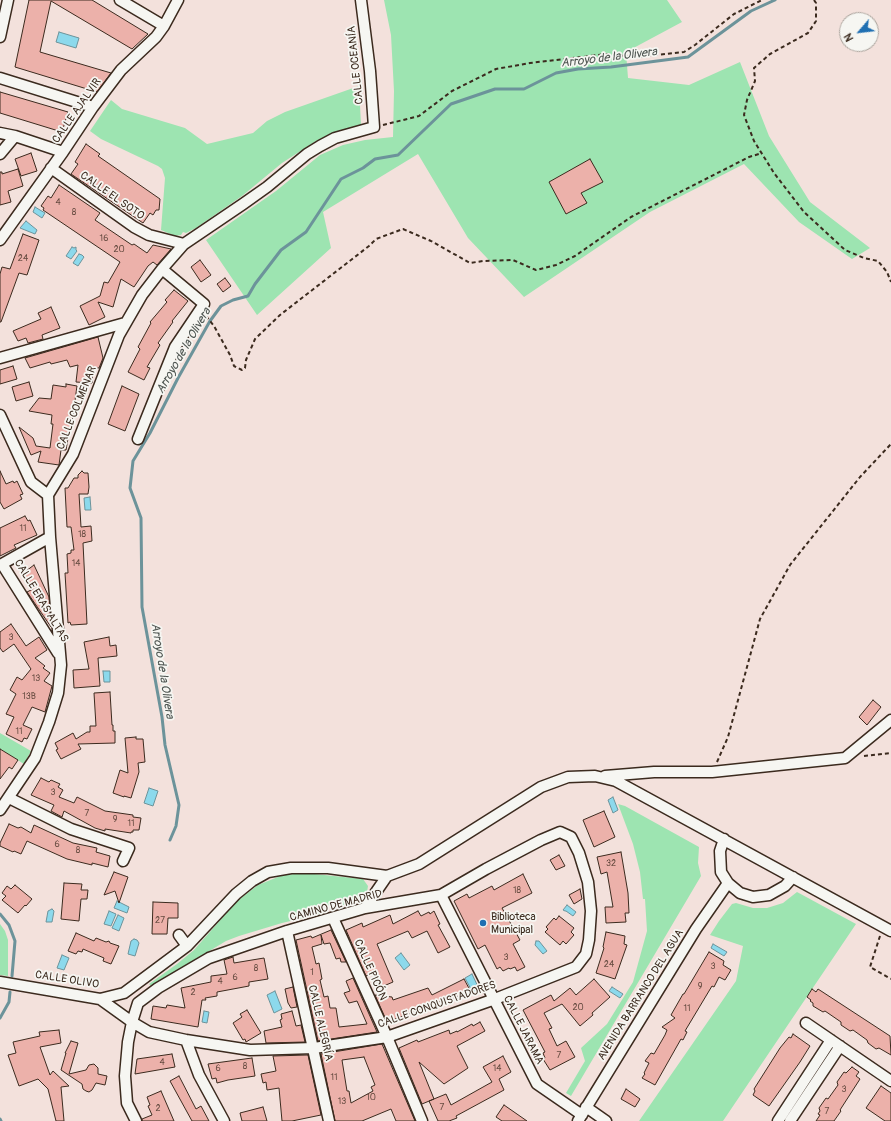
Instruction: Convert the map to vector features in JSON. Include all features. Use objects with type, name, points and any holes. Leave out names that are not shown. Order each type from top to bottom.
[{"type":"street","points":[[0,37],[8,0]]},
{"type":"street","points":[[120,0],[164,26]]},
{"type":"street","name":"CALLE AJALVIR","points":[[0,240],[52,168],[93,107],[121,70],[156,37],[164,26],[178,0]]},
{"type":"street","name":"CALLE OCEANÍA","points":[[360,0],[370,71],[374,127]]},
{"type":"street","points":[[0,78],[93,107]]},
{"type":"street","name":"CALLE COLMENAR","points":[[48,495],[73,454],[125,323],[142,295],[184,244],[261,192],[307,154],[335,138],[374,127]]},
{"type":"street","points":[[0,133],[15,136],[63,152]]},
{"type":"street","points":[[0,154],[15,136]]},
{"type":"street","name":"CALLE EL SOTO","points":[[52,168],[134,227],[149,235],[184,244]]},
{"type":"street","points":[[138,439],[175,348],[204,304],[162,269]]},
{"type":"street","points":[[0,358],[125,323]]},
{"type":"street","points":[[0,415],[31,482],[48,495],[50,538],[60,655],[58,693],[49,722],[34,758],[0,810]]},
{"type":"street","name":"CALLE ERAS ALTAS","points":[[50,538],[2,564],[60,655]]},
{"type":"street","points":[[365,908],[387,876],[419,864],[541,786],[568,777],[654,772],[712,772],[844,758],[891,720]]},
{"type":"street","points":[[596,776],[616,781],[887,929]]},
{"type":"street","points":[[8,798],[71,829],[129,848],[123,861]]},
{"type":"street","name":"CAMINO DE MADRID","points":[[138,1003],[158,988],[209,958],[287,931],[365,908],[441,895],[486,869],[541,840],[560,832]]},
{"type":"street","name":"CALLE CONQUISTADORES","points":[[103,1000],[132,1022],[149,1032],[186,1040],[250,1050],[314,1048],[387,1037],[495,999],[576,967],[586,954],[589,940],[591,911],[588,882],[579,853],[571,837],[560,832]]},
{"type":"street","points":[[724,839],[720,851],[721,872],[728,883],[740,893],[753,897],[769,895],[785,886],[793,877]]},
{"type":"street","name":"CALLE OLIVO","points":[[0,982],[103,1000],[124,993],[187,946],[236,894],[252,881],[268,872],[291,868],[328,868],[387,876]]},
{"type":"street","name":"AVENIDA BARRANCO DEL AGUA","points":[[582,1114],[696,930],[728,883]]},
{"type":"street","name":"CALLE JARAMA","points":[[441,895],[537,1084],[582,1114],[606,1121]]},
{"type":"street","name":"CALLE PICÓN","points":[[333,918],[387,1037],[422,1121]]},
{"type":"street","name":"CALLE ALEGRÍA","points":[[287,931],[329,1121]]},
{"type":"street","points":[[179,935],[187,946]]},
{"type":"street","points":[[124,993],[138,1003],[128,1042],[125,1076],[128,1102],[136,1121]]},
{"type":"street","points":[[806,1023],[891,1081]]},
{"type":"street","points":[[186,1040],[199,1075],[224,1121]]},
{"type":"street","points":[[778,1121],[836,1043]]},
{"type":"street","points":[[790,1121],[836,1043]]},
{"type":"path","points":[[374,127],[419,116],[452,91],[496,69],[530,63],[607,54],[636,57],[684,52],[734,14],[762,0]]},
{"type":"path","points":[[814,0],[816,3],[816,21],[808,33],[770,54],[754,68],[755,81],[747,100],[744,115],[754,141],[774,173],[804,212],[845,250],[864,258],[878,261],[887,272],[891,282]]},
{"type":"path","points":[[200,309],[214,326],[230,355],[234,366],[242,370],[245,368],[246,360],[255,339],[280,315],[376,239],[403,229],[431,241],[470,263],[513,260],[536,270],[556,265],[575,256],[631,216],[749,157],[762,153]]},
{"type":"path","points":[[712,772],[728,737],[760,619],[790,565],[860,477],[891,444]]},
{"type":"path","points":[[863,756],[891,753]]},
{"type":"path","points":[[887,929],[870,968],[891,979]]},
{"type":"green space","points":[[384,0],[667,0],[682,22],[626,52],[628,78],[689,85],[740,62],[769,136],[810,202],[870,248],[852,259],[799,222],[744,164],[650,212],[524,297],[468,238],[418,154],[323,212],[331,248],[257,315],[206,240],[276,191],[320,155],[343,145],[365,140],[393,137],[394,91],[391,35]]},
{"type":"green space","points":[[359,86],[361,125],[334,133],[316,141],[282,163],[242,196],[196,228],[186,233],[183,232],[181,235],[175,236],[161,230],[165,178],[162,169],[101,139],[90,131],[111,100],[122,109],[185,128],[207,144],[253,133],[267,121],[285,112]]},
{"type":"green space","points":[[0,733],[31,751],[24,764],[0,749]]},
{"type":"green space","points":[[618,804],[625,806],[699,847],[698,863],[701,876],[571,1096],[566,1093],[585,1061],[581,1048],[607,1024],[633,982],[647,931],[645,899],[643,899],[640,872],[633,844]]},
{"type":"green space","points":[[305,873],[363,879],[368,886],[367,892],[363,897],[332,910],[330,905],[323,907],[324,913],[282,923],[226,941],[151,986],[149,984],[194,950],[237,901],[258,885],[283,875]]},
{"type":"green space","points":[[797,892],[856,924],[723,1121],[639,1121],[736,981],[743,946],[710,935],[719,921],[732,904],[736,903],[753,908],[767,908],[783,903]]},
{"type":"green space","points":[[0,924],[5,931],[8,940],[8,976],[0,975]]},
{"type":"water","points":[[59,32],[79,38],[76,48],[56,42]]},
{"type":"water","points":[[35,207],[45,213],[42,218],[33,212]]},
{"type":"water","points":[[26,221],[37,230],[35,234],[20,228]]},
{"type":"water","points":[[72,247],[76,247],[77,251],[71,259],[66,256]]},
{"type":"water","points":[[79,254],[84,257],[78,266],[73,263]]},
{"type":"water","points":[[90,497],[91,510],[85,510],[84,498]]},
{"type":"water","points":[[103,671],[110,671],[110,682],[104,682]]},
{"type":"water","points":[[149,788],[158,791],[153,806],[144,803]]},
{"type":"water","points":[[613,797],[618,810],[613,813],[608,800]]},
{"type":"water","points":[[117,901],[129,907],[127,913],[114,908]]},
{"type":"water","points":[[567,905],[576,912],[573,916],[563,910]]},
{"type":"water","points":[[52,909],[54,911],[52,922],[46,922],[48,911]]},
{"type":"water","points":[[109,911],[116,914],[111,926],[104,924]]},
{"type":"water","points":[[118,915],[124,918],[119,931],[112,928]]},
{"type":"water","points":[[134,939],[139,943],[135,956],[128,954],[131,941]]},
{"type":"water","points":[[536,941],[539,941],[547,951],[543,954],[535,945]]},
{"type":"water","points":[[713,944],[727,952],[724,956],[711,948]]},
{"type":"water","points":[[401,953],[410,965],[404,970],[395,958]]},
{"type":"water","points":[[62,955],[69,958],[64,970],[57,968]]},
{"type":"water","points":[[472,974],[480,991],[474,995],[465,978]]},
{"type":"water","points":[[612,987],[623,994],[620,998],[609,991]]},
{"type":"water","points":[[275,991],[282,1009],[274,1013],[267,995]]},
{"type":"water","points":[[204,1011],[209,1012],[207,1023],[202,1022]]},
{"type":"building","points":[[29,0],[92,0],[148,34],[132,49],[51,1],[40,52],[111,73],[97,92],[15,67]]},
{"type":"building","points":[[0,92],[68,112],[62,132],[0,113]]},
{"type":"building","points":[[86,144],[100,154],[98,156],[160,199],[159,210],[156,210],[153,215],[150,213],[143,223],[71,174],[78,164],[75,162]]},
{"type":"building","points":[[31,153],[37,171],[21,176],[15,159]]},
{"type":"building","points":[[590,159],[603,182],[581,193],[587,203],[566,214],[549,182]]},
{"type":"building","points":[[18,169],[23,186],[8,191],[11,202],[0,205],[0,172],[2,172],[2,174]]},
{"type":"building","points":[[59,185],[100,213],[95,220],[132,245],[134,244],[147,253],[153,245],[171,249],[157,265],[153,262],[148,266],[134,287],[121,279],[113,307],[98,302],[105,317],[89,325],[80,306],[100,296],[104,282],[108,283],[120,262],[43,210],[44,208],[41,206],[48,196],[51,198]]},
{"type":"building","points":[[23,234],[39,240],[27,275],[19,273],[0,322],[0,274],[2,267],[10,269]]},
{"type":"building","points":[[200,260],[211,275],[201,282],[191,267]]},
{"type":"building","points":[[225,278],[231,286],[223,292],[217,284]]},
{"type":"building","points":[[174,290],[188,301],[172,321],[173,322],[158,343],[160,345],[147,367],[150,368],[144,380],[128,372],[140,349],[138,347],[151,323],[150,322],[167,302],[165,300]]},
{"type":"building","points":[[51,307],[60,328],[42,335],[43,339],[28,343],[26,338],[18,341],[13,331],[41,319],[38,313]]},
{"type":"building","points":[[98,337],[103,358],[99,368],[93,368],[92,383],[76,382],[78,365],[70,367],[67,360],[51,364],[50,362],[30,368],[25,358]]},
{"type":"building","points":[[13,366],[17,379],[0,384],[0,370]]},
{"type":"building","points":[[29,382],[33,396],[16,401],[12,387]]},
{"type":"building","points":[[66,384],[77,386],[66,450],[61,450],[59,465],[38,462],[41,451],[31,455],[19,427],[33,438],[36,446],[50,448],[53,424],[51,424],[52,415],[29,411],[39,398],[51,399],[53,385],[66,387]]},
{"type":"building","points":[[122,386],[139,394],[125,431],[108,424]]},
{"type":"building","points":[[0,471],[6,484],[17,481],[23,494],[20,495],[22,499],[4,509],[0,502]]},
{"type":"building","points":[[82,471],[84,473],[88,473],[89,487],[88,494],[79,494],[81,527],[91,526],[92,541],[83,543],[87,624],[71,625],[70,622],[68,623],[65,573],[68,573],[67,554],[71,553],[71,550],[74,550],[71,527],[67,527],[65,488],[68,488],[74,478],[78,478],[78,475]]},
{"type":"building","points":[[25,516],[28,521],[30,520],[37,535],[14,545],[16,548],[0,556],[0,528]]},
{"type":"building","points":[[34,565],[49,597],[51,627],[27,592],[33,589],[22,574]]},
{"type":"building","points":[[11,624],[26,646],[39,637],[47,650],[35,658],[45,666],[43,668],[50,673],[44,681],[52,686],[45,712],[32,707],[23,725],[32,729],[27,739],[24,738],[22,742],[6,734],[14,717],[6,714],[16,694],[10,690],[17,677],[22,680],[31,669],[14,644],[3,652],[0,648],[0,632]]},
{"type":"building","points":[[109,637],[110,646],[116,645],[117,656],[98,658],[100,686],[74,688],[73,670],[89,669],[84,642]]},
{"type":"building","points":[[110,692],[112,725],[113,731],[115,731],[115,743],[78,744],[81,749],[61,759],[56,750],[58,749],[55,743],[73,733],[76,739],[87,732],[90,732],[90,726],[96,726],[94,693]]},
{"type":"building","points":[[873,700],[881,707],[867,725],[859,717]]},
{"type":"building","points":[[136,737],[136,739],[143,739],[145,762],[138,763],[139,772],[131,798],[113,793],[120,770],[128,773],[125,738]]},
{"type":"building","points":[[0,749],[18,760],[12,769],[9,767],[0,779]]},
{"type":"building","points":[[41,778],[49,782],[51,780],[60,784],[58,787],[63,790],[59,797],[74,803],[77,797],[105,811],[133,815],[133,817],[141,818],[139,830],[133,830],[131,833],[105,829],[105,831],[95,828],[64,811],[62,817],[51,811],[54,805],[31,795]]},
{"type":"building","points":[[604,811],[615,837],[594,847],[583,820]]},
{"type":"building","points":[[9,824],[18,828],[21,827],[31,833],[34,825],[73,843],[97,848],[96,852],[110,856],[108,867],[67,859],[27,841],[21,854],[14,851],[13,852],[0,846]]},
{"type":"building","points":[[621,852],[628,893],[629,913],[625,913],[626,922],[606,923],[605,907],[613,907],[607,872],[601,874],[597,857]]},
{"type":"building","points":[[559,855],[565,866],[556,870],[550,860]]},
{"type":"building","points":[[114,872],[128,877],[119,903],[115,891],[104,895]]},
{"type":"building","points":[[523,874],[532,893],[502,908],[520,940],[513,944],[525,967],[517,971],[515,967],[503,971],[500,967],[497,969],[485,945],[478,949],[454,901],[467,894],[469,898],[492,886],[494,890]]},
{"type":"building","points":[[64,883],[82,884],[81,890],[88,890],[87,899],[81,899],[79,921],[61,919]]},
{"type":"building","points":[[15,885],[32,899],[18,913],[2,900],[6,896],[2,893],[7,886],[11,889]]},
{"type":"building","points":[[580,889],[582,899],[574,904],[569,895]]},
{"type":"building","points":[[153,902],[178,903],[178,918],[168,918],[167,934],[152,934]]},
{"type":"building","points":[[418,911],[421,916],[429,912],[430,914],[434,911],[440,924],[438,925],[450,947],[438,953],[427,931],[412,938],[408,931],[377,944],[393,982],[379,988],[373,973],[366,976],[346,930],[362,923],[363,927],[390,915],[393,924]]},
{"type":"building","points":[[559,916],[574,928],[571,932],[574,935],[566,944],[563,941],[560,945],[545,932],[548,929],[546,927],[554,918],[556,920]]},
{"type":"building","points":[[331,930],[346,962],[341,962],[340,958],[336,959],[330,943],[324,944],[321,935],[322,944],[312,947],[316,964],[319,963],[322,979],[320,980],[324,997],[328,996],[330,1008],[336,1008],[339,1027],[367,1024],[357,1001],[349,1003],[344,993],[350,991],[346,981],[353,978],[377,1032],[318,1041],[296,940],[311,936],[312,938]]},
{"type":"building","points":[[606,932],[625,936],[624,944],[627,945],[615,979],[596,973],[604,948]]},
{"type":"building","points":[[76,933],[94,941],[96,938],[106,942],[109,941],[110,943],[119,946],[111,964],[103,961],[104,958],[83,949],[82,952],[78,951],[76,954],[68,951]]},
{"type":"building","points":[[709,952],[724,961],[723,965],[731,970],[725,980],[719,977],[714,987],[712,986],[685,1031],[687,1032],[683,1040],[681,1039],[655,1085],[642,1078],[649,1063],[645,1061],[651,1053],[654,1054],[667,1030],[662,1027],[675,1018],[671,1015]]},
{"type":"building","points":[[233,957],[234,963],[264,958],[268,979],[249,982],[249,986],[217,992],[217,996],[202,1000],[198,1027],[151,1019],[153,1006],[166,1008],[167,1005],[185,1008],[181,988],[211,982],[211,976],[227,974],[224,960]]},
{"type":"building","points":[[464,979],[471,992],[461,997],[461,995],[446,1001],[445,999],[427,1008],[387,1022],[375,995],[392,997],[393,1000],[428,988],[432,995]]},
{"type":"building","points":[[594,979],[610,997],[580,1026],[562,1004],[544,1013],[552,1028],[549,1029],[557,1046],[566,1041],[575,1057],[550,1070],[543,1059],[545,1058],[543,1053],[545,1052],[523,1010],[551,995],[554,1001],[570,988],[576,995]]},
{"type":"building","points":[[293,987],[297,1007],[291,1008],[288,1003],[285,989]]},
{"type":"building","points":[[812,989],[816,992],[818,989],[890,1036],[891,1055],[879,1048],[876,1049],[868,1043],[867,1040],[853,1030],[850,1031],[841,1025],[841,1022],[825,1011],[823,1012],[813,1006],[813,1003],[810,1001],[811,1000],[807,997]]},
{"type":"building","points":[[247,1010],[261,1033],[246,1042],[245,1039],[243,1040],[233,1023],[242,1017],[240,1014]]},
{"type":"building","points":[[292,1011],[296,1026],[301,1025],[305,1042],[266,1043],[264,1031],[282,1027],[280,1020],[282,1019],[281,1014]]},
{"type":"building","points":[[480,1022],[485,1031],[457,1046],[468,1068],[444,1084],[419,1062],[434,1099],[422,1104],[399,1048],[417,1040],[418,1042],[449,1030],[450,1034],[457,1032],[472,1024],[473,1026]]},
{"type":"building","points":[[59,1030],[61,1043],[40,1047],[50,1075],[53,1071],[69,1086],[61,1087],[64,1121],[56,1121],[48,1089],[38,1079],[19,1086],[8,1055],[16,1053],[13,1042],[40,1036],[39,1032]]},
{"type":"building","points":[[793,1034],[810,1046],[769,1106],[753,1095],[755,1091],[754,1089],[780,1048],[789,1037],[791,1038]]},
{"type":"building","points":[[71,1041],[78,1043],[69,1074],[86,1070],[89,1065],[94,1064],[98,1068],[98,1074],[107,1076],[105,1085],[96,1083],[92,1090],[89,1092],[86,1091],[83,1089],[82,1084],[61,1070],[65,1053]]},
{"type":"building","points":[[382,1044],[415,1121],[396,1121],[391,1109],[362,1121],[335,1121],[321,1054]],"holes":[[[364,1057],[375,1085],[371,1087],[373,1091],[351,1103],[349,1091],[347,1091],[342,1060]]]},
{"type":"building","points":[[172,1054],[175,1067],[135,1074],[137,1059]]},
{"type":"building","points":[[308,1055],[321,1115],[292,1121],[282,1121],[279,1088],[267,1090],[266,1082],[263,1083],[261,1074],[276,1071],[273,1056]]},
{"type":"building","points":[[503,1056],[511,1072],[499,1079],[504,1090],[456,1116],[457,1118],[449,1121],[438,1121],[429,1101],[446,1094],[451,1105],[492,1082],[483,1067]]},
{"type":"building","points":[[252,1058],[255,1076],[217,1083],[216,1078],[212,1079],[208,1064]]},
{"type":"building","points":[[852,1067],[859,1072],[856,1076],[860,1079],[840,1110],[841,1111],[834,1121],[816,1121],[820,1115],[818,1114],[820,1111],[819,1108],[826,1098],[828,1099],[838,1085],[837,1082],[844,1072],[846,1073]]},
{"type":"building","points":[[179,1076],[196,1109],[201,1106],[209,1121],[192,1121],[170,1081]]},
{"type":"building","points":[[881,1086],[891,1093],[891,1121],[885,1121],[866,1108]]},
{"type":"building","points":[[626,1089],[640,1099],[635,1107],[621,1099]]},
{"type":"building","points":[[161,1091],[174,1121],[142,1121],[142,1119],[152,1115],[148,1106],[150,1105],[147,1097]]},
{"type":"building","points":[[504,1105],[527,1121],[502,1121],[496,1117]]},
{"type":"building","points":[[263,1107],[267,1121],[242,1121],[240,1113]]},
{"type":"waterway","name":"Arroyo de la Olivera","points":[[170,840],[176,826],[179,805],[165,745],[162,717],[142,607],[141,518],[130,488],[133,461],[150,433],[178,378],[210,321],[221,306],[233,300],[248,296],[255,284],[281,250],[306,232],[341,179],[363,168],[375,159],[398,155],[451,104],[495,89],[524,89],[556,73],[578,69],[611,67],[688,57],[751,11],[775,0]]},
{"type":"waterway","points":[[0,914],[9,925],[15,941],[12,976]]},
{"type":"waterway","points":[[0,1018],[9,1002],[10,992]]},
{"type":"place","name":"Biblioteca Municipal","points":[[483,923]]}]
